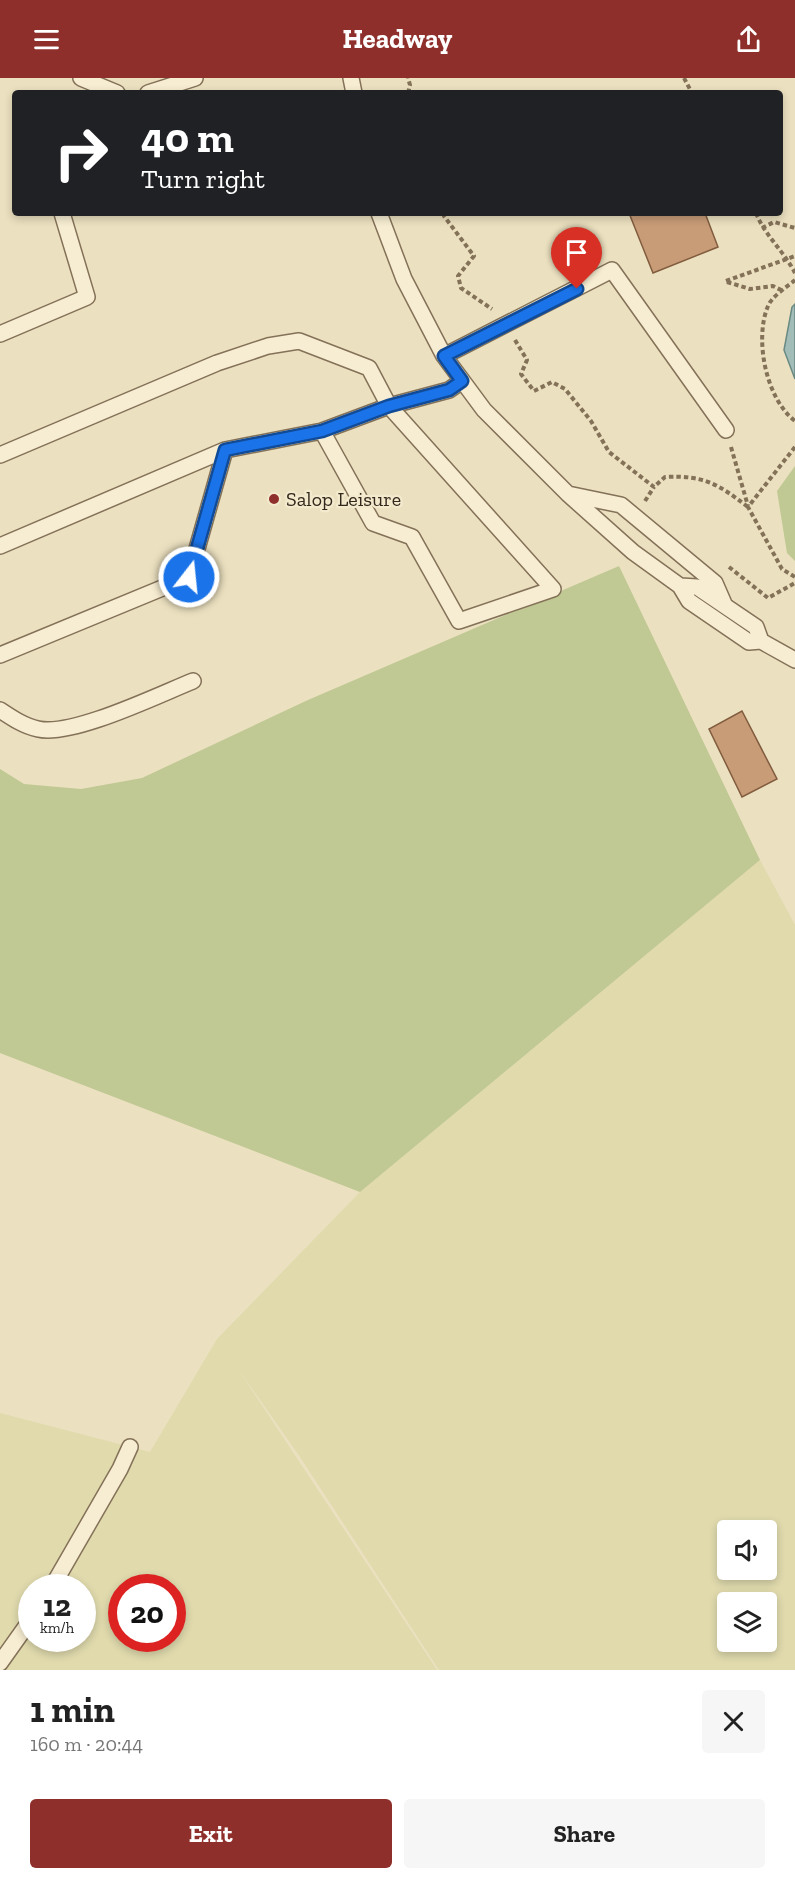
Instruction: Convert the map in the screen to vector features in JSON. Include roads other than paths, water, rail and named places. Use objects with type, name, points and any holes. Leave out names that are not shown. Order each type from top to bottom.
[{"type":"lane","points":[[81,78],[110,90]]},
{"type":"lane","points":[[157,90],[195,78]]},
{"type":"lane","points":[[0,334],[87,297],[63,216]]},
{"type":"lane","points":[[380,216],[404,279],[444,356],[484,411],[568,494],[633,552],[680,586],[689,601],[749,642],[761,641],[795,660]]},
{"type":"lane","points":[[444,356],[507,326],[612,270],[726,430]]},
{"type":"lane","points":[[0,455],[216,363],[268,346],[299,341],[369,368],[389,406],[553,589],[459,621],[412,537],[373,523],[322,431]]},
{"type":"lane","points":[[0,546],[225,450],[322,431],[389,406],[449,390],[462,381]]},
{"type":"lane","points":[[0,655],[189,577],[225,450]]},
{"type":"lane","points":[[568,494],[621,505],[715,583],[725,606]]},
{"type":"lane","points":[[680,586],[697,587],[756,627],[761,641]]},
{"type":"lane","points":[[0,710],[19,722],[39,730],[60,729],[87,723],[193,681]]},
{"type":"lane","points":[[59,1574],[120,1469],[130,1447]]},
{"type":"lane","points":[[0,1663],[18,1638]]},
{"type":"water","points":[[795,304],[795,379],[784,350],[792,307]]},
{"type":"place","name":"Salop Leisure","points":[[274,499]]}]
